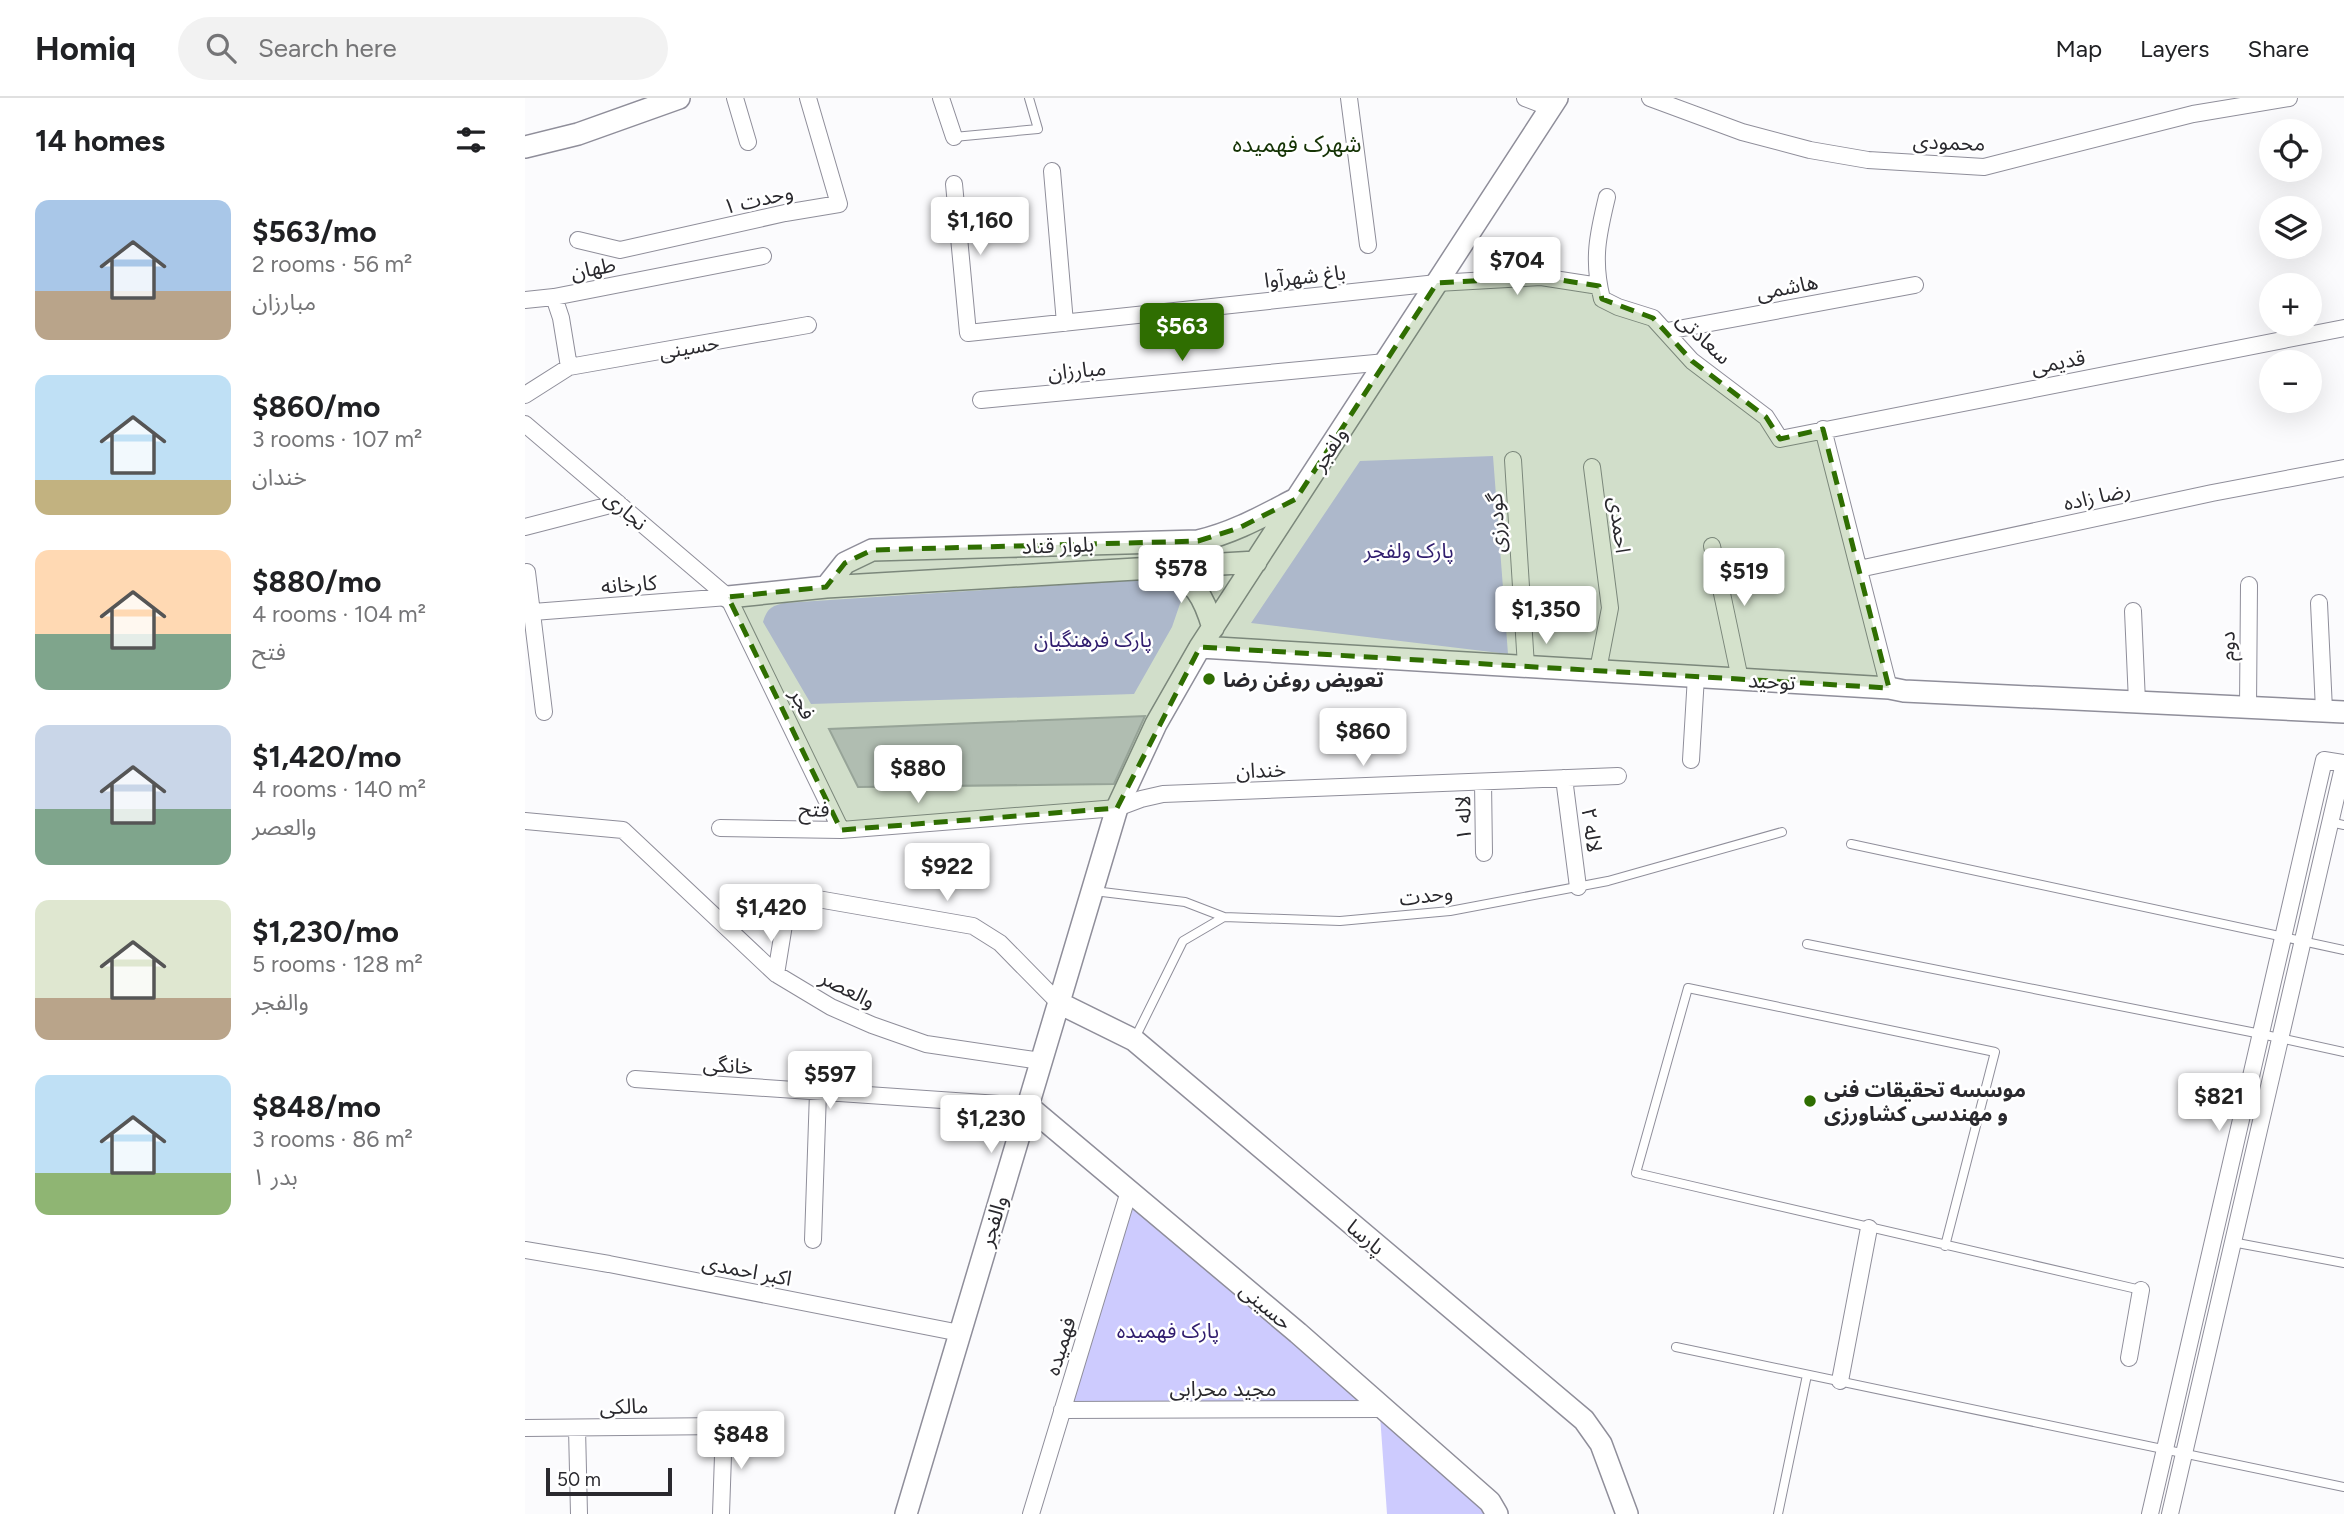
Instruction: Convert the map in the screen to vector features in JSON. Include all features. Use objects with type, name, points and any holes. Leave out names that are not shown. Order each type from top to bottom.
[{"type":"street","points":[[525,146],[578,134],[679,98]]},
{"type":"street","points":[[735,98],[748,142]]},
{"type":"street","name":"وحدت ۱","points":[[578,240],[620,250],[785,213],[839,204],[809,98]]},
{"type":"street","points":[[941,98],[954,137]]},
{"type":"street","points":[[1349,98],[1368,245]]},
{"type":"street","points":[[1525,98],[1554,103]]},
{"type":"street","name":"محمودی","points":[[1650,98],[1742,132],[1810,150],[1868,160],[1984,167],[2193,114],[2289,98]]},
{"type":"street","name":"ولفجر","points":[[1117,808],[1156,724],[1200,647],[1554,103]]},
{"type":"street","points":[[1052,171],[1065,323]]},
{"type":"street","name":"باغ شهرآوا","points":[[954,184],[968,333],[1437,283],[1541,277],[1599,286]]},
{"type":"street","points":[[1599,286],[1596,240],[1607,197]]},
{"type":"street","name":"طهان","points":[[569,367],[561,318],[554,297],[763,256]]},
{"type":"street","name":"هاشمی","points":[[1667,331],[1916,285]]},
{"type":"street","name":"سعادتی","points":[[1599,286],[1602,299],[1653,318],[1692,361],[1766,417],[1780,439]]},
{"type":"street","points":[[525,300],[554,297]]},
{"type":"street","name":"حسینی","points":[[569,367],[808,325]]},
{"type":"street","name":"قدیمی","points":[[1780,439],[2344,328]]},
{"type":"street","name":"مبارزان","points":[[981,400],[1386,362]]},
{"type":"street","points":[[525,395],[569,367]]},
{"type":"street","points":[[1823,429],[1888,688]]},
{"type":"street","name":"نجاری","points":[[529,431],[728,597]]},
{"type":"street","name":"گودرزی","points":[[1513,460],[1525,666]]},
{"type":"street","name":"احمدی","points":[[1592,467],[1610,608],[1598,670]]},
{"type":"street","name":"رضا زاده","points":[[1859,569],[2198,496],[2344,468]]},
{"type":"street","name":"بلوار قناد","points":[[826,587],[845,563],[873,550],[1198,541],[1240,528],[1296,499]]},
{"type":"street","points":[[525,527],[618,503]]},
{"type":"street","points":[[1712,546],[1740,679]]},
{"type":"street","name":"بلوار قناد","points":[[728,597],[826,587],[1256,562]]},
{"type":"street","points":[[1163,567],[1179,574],[1193,585],[1207,609],[1213,628]]},
{"type":"street","points":[[527,572],[544,712]]},
{"type":"street","name":"دوم","points":[[2248,707],[2249,585]]},
{"type":"street","name":"کارخانه","points":[[533,612],[728,597]]},
{"type":"street","name":"فجر","points":[[728,597],[841,830]]},
{"type":"street","points":[[2319,603],[2334,711]]},
{"type":"street","points":[[2133,611],[2137,702]]},
{"type":"street","name":"توحید","points":[[1200,647],[1905,691],[2334,711]]},
{"type":"street","points":[[1691,760],[1696,676]]},
{"type":"street","points":[[2150,1514],[2324,760],[2344,763],[2337,824],[2302,942],[2170,1514]]},
{"type":"street","name":"خندان","points":[[1117,808],[1163,794],[1618,776]]},
{"type":"street","name":"لاله ۲","points":[[1564,778],[1578,887]]},
{"type":"street","name":"لاله ۱","points":[[1483,782],[1484,853]]},
{"type":"street","name":"فتح","points":[[720,828],[841,830],[1117,808]]},
{"type":"street","name":"والفجر","points":[[906,1514],[1117,808]]},
{"type":"street","name":"والعصر","points":[[525,821],[623,830],[776,974],[831,1007],[872,1026],[926,1044],[1041,1061]]},
{"type":"street","points":[[776,974],[789,894],[973,926],[1000,943],[1059,1003]]},
{"type":"street","name":"پارسا","points":[[1059,1003],[1134,1040],[1584,1420],[1601,1444],[1627,1514]]},
{"type":"street","name":"خانگی","points":[[635,1079],[1028,1107]]},
{"type":"street","points":[[813,1240],[818,1092]]},
{"type":"street","name":"حسینی","points":[[1028,1107],[1384,1409],[1490,1502],[1497,1514]]},
{"type":"street","name":"فهمیده","points":[[1031,1514],[1129,1191]]},
{"type":"street","points":[[1840,1381],[1869,1228]]},
{"type":"street","name":"اکبر احمدی","points":[[525,1250],[960,1332]]},
{"type":"street","points":[[2129,1358],[2141,1290]]},
{"type":"street","name":"مجید محرابی","points":[[1062,1410],[1384,1409]]},
{"type":"street","name":"مالکی","points":[[525,1428],[723,1426],[721,1514]]},
{"type":"street","points":[[577,1428],[579,1514]]},
{"type":"lane","points":[[954,137],[1038,129],[1029,98]]},
{"type":"lane","name":"وحدت","points":[[1224,917],[1340,921],[1450,911],[1608,881],[1782,832]]},
{"type":"lane","points":[[1851,844],[2344,950]]},
{"type":"lane","points":[[1092,891],[1185,902],[1224,917]]},
{"type":"lane","points":[[1134,1040],[1183,941],[1224,917]]},
{"type":"lane","points":[[1807,944],[2344,1052]]},
{"type":"lane","points":[[1945,1246],[1995,1052],[1688,988],[1636,1173],[1945,1246],[2141,1290]]},
{"type":"lane","points":[[2232,1242],[2344,1263]]},
{"type":"lane","points":[[1676,1347],[2344,1487]]},
{"type":"lane","points":[[1778,1514],[1807,1375]]},
{"type":"highlighted area","points":[[1541,277],[1599,286],[1602,299],[1653,318],[1692,361],[1766,417],[1780,439],[1823,429],[1889,688],[1200,647],[1117,808],[841,830],[728,597],[826,587],[845,563],[872,550],[1198,541],[1239,528],[1296,499],[1437,283]]},
{"type":"green space","name":"پارک ولفجر","points":[[1493,456],[1508,654],[1251,623],[1360,461]]},
{"type":"green space","name":"پارک فرهنگیان","points":[[1152,579],[1176,588],[1182,598],[1172,627],[1134,694],[811,704],[763,622],[770,609],[784,603]]},
{"type":"green space","name":"پارک فهمیده","points":[[1133,1208],[1364,1401],[1069,1402]]},
{"type":"green space","points":[[1380,1415],[1491,1514],[1387,1514]]},
{"type":"building","points":[[1145,716],[1114,784],[858,787],[829,729]]},
{"type":"place","name":"تعویض روغن رضا","points":[[1209,679]]},
{"type":"place","name":"موسسه تحقیقات فنی و مهندسی کشاورزی","points":[[1810,1101]]},
{"type":"district","name":"شهرک فهمیده","points":[[1297,144]]}]
